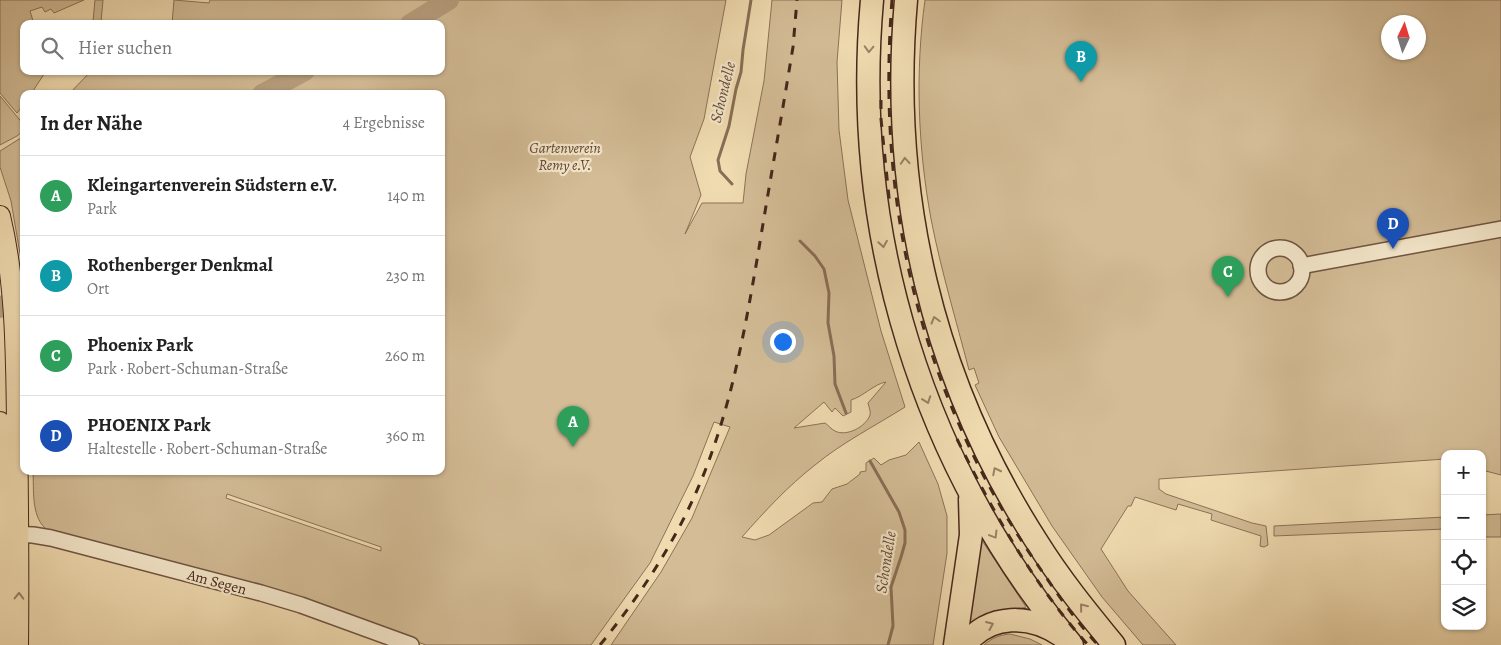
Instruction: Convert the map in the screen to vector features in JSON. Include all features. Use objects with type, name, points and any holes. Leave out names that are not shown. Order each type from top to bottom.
[{"type":"highway","points":[[872,0],[869,51],[870,136],[885,256],[896,306],[920,380],[943,436],[970,493],[1030,592],[1071,644]]},
{"type":"highway","points":[[906,0],[902,54],[902,114],[906,175],[921,267],[946,355],[976,430],[1010,499],[1063,581],[1114,645]]},
{"type":"highway","points":[[955,645],[971,535],[970,493]]},
{"type":"highway","points":[[965,645],[980,630],[1002,620],[1013,619],[1039,624],[1056,632],[1071,644]]},
{"type":"main road","points":[[0,216],[7,247],[16,364],[1,645]]},
{"type":"main road","points":[[0,422],[7,534],[18,645]]},
{"type":"street","points":[[1301,266],[1501,229]]},
{"type":"street","name":"Am Segen","points":[[7,534],[51,538],[261,593],[310,608],[411,645]]},
{"type":"green space","points":[[0,0],[84,0],[54,13],[51,9],[45,12],[42,7],[30,11],[33,20],[20,20],[20,75],[43,75],[34,90],[20,90],[20,109],[17,113],[0,93]]},
{"type":"green space","points":[[95,0],[103,0],[101,20],[93,20]]},
{"type":"green space","name":"Gartenverein Remy e.V.","points":[[174,0],[209,3],[210,0],[726,0],[704,119],[690,157],[701,195],[685,234],[702,203],[743,203],[746,174],[764,81],[772,0],[842,0],[837,62],[839,130],[848,200],[881,331],[905,407],[815,465],[795,481],[742,537],[755,540],[769,535],[813,503],[822,502],[832,489],[847,484],[860,472],[866,471],[866,463],[874,458],[881,465],[889,460],[906,455],[919,442],[938,484],[947,516],[947,553],[933,645],[611,645],[661,572],[692,518],[730,427],[714,422],[693,476],[650,563],[591,645],[426,645],[302,601],[51,532],[41,523],[37,516],[33,475],[445,475],[445,90],[73,90],[87,75],[445,75],[445,20],[172,20]],"holes":[[[886,382],[868,403],[870,409],[868,419],[860,427],[850,432],[839,433],[825,423],[794,428],[824,402],[832,412],[835,408],[843,416],[851,412],[851,400]],[[227,494],[381,547],[381,551],[226,498]]]},
{"type":"green space","points":[[925,0],[1501,0],[1501,475],[1486,471],[1486,450],[1441,450],[1441,459],[1159,479],[1159,489],[1166,494],[1266,526],[1268,545],[1260,546],[1261,536],[1211,520],[1212,514],[1178,504],[1176,510],[1135,497],[1131,506],[1128,506],[1101,549],[1128,591],[1176,645],[1143,645],[1102,597],[1052,526],[999,437],[975,385],[979,383],[974,368],[969,370],[939,257],[931,219],[923,165],[919,110],[920,55]]},
{"type":"green space","points":[[0,96],[20,120],[20,133],[0,145]]},
{"type":"green space","points":[[20,138],[20,254],[11,201],[0,167],[0,151]]},
{"type":"green space","points":[[1501,514],[1501,537],[1486,537],[1486,515]]},
{"type":"green space","points":[[1441,517],[1441,529],[1274,536],[1274,526]]},
{"type":"green space","points":[[977,533],[1026,607],[961,631]]},
{"type":"green space","points":[[1010,634],[1030,639],[1042,645],[984,645],[996,637]]},
{"type":"waterway","points":[[416,20],[449,0]]},
{"type":"waterway","name":"Schondelle","points":[[732,184],[720,171],[718,160],[729,126],[741,72],[751,0]]},
{"type":"waterway","points":[[269,90],[298,75]]},
{"type":"waterway","name":"Schondelle","points":[[800,241],[815,256],[824,269],[829,293],[828,323],[834,356],[835,384],[846,413]]},
{"type":"waterway","points":[[0,308],[20,295]]},
{"type":"waterway","name":"Schondelle","points":[[870,461],[899,512],[905,530],[905,543],[891,587],[893,626],[888,645]]},
{"type":"railway","points":[[600,645],[646,584],[672,540],[695,495],[715,444],[731,389],[744,333],[793,47],[797,0]]},
{"type":"railway","points":[[892,0],[889,76],[891,150],[900,223],[915,295],[935,365],[963,433],[997,499],[1051,585],[1098,645]]},
{"type":"railway","points":[[881,100],[881,119],[890,207]]},
{"type":"railway","points":[[957,439],[1015,546],[1049,597],[1088,645]]},
{"type":"place","name":"Rothenberger Denkmal","points":[[1081,82]]},
{"type":"place","name":"PHOENIX Park","points":[[1393,249]]},
{"type":"place","name":"Phoenix Park","points":[[1228,297]]},
{"type":"place","name":"Kleingartenverein Südstern e.V.","points":[[573,447]]}]
